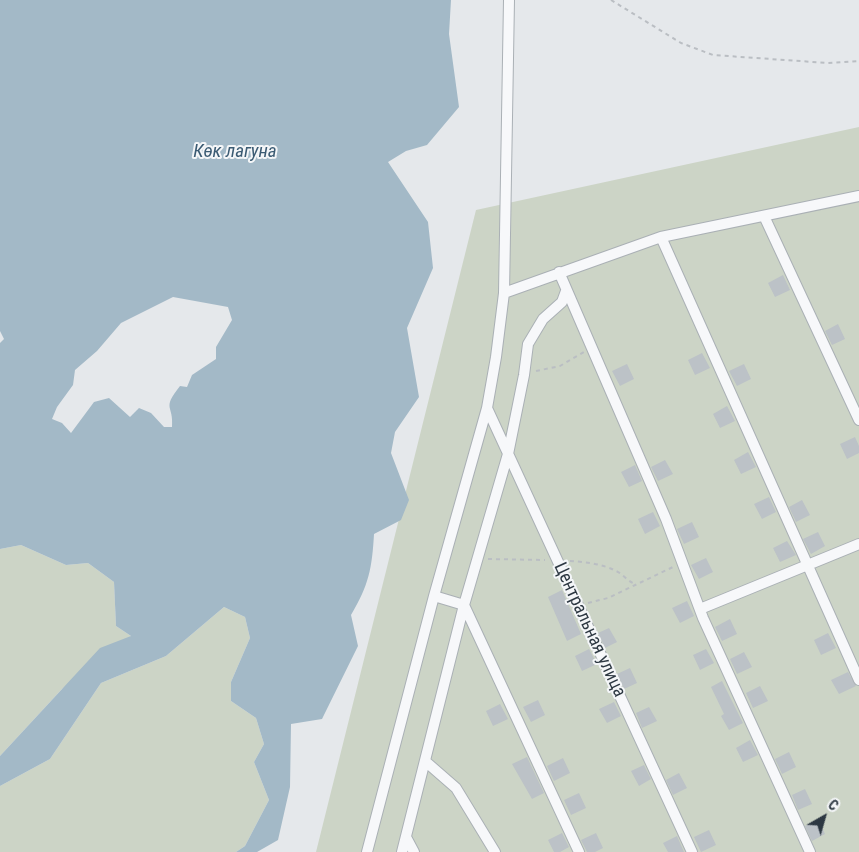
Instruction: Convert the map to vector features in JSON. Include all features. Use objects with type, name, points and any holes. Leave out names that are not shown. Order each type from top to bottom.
[{"type":"street","points":[[367,852],[434,596],[487,408],[496,356],[504,293],[508,0]]},
{"type":"street","points":[[504,293],[558,272],[661,237],[859,196]]},
{"type":"street","points":[[764,216],[859,420]]},
{"type":"street","points":[[661,237],[859,680]]},
{"type":"street","points":[[558,272],[666,519],[681,563],[700,609],[810,852]]},
{"type":"street","points":[[402,852],[464,604],[508,454],[524,375],[528,344],[543,319],[562,302],[566,291]]},
{"type":"street","name":"Центральная улица","points":[[487,408],[692,852]]},
{"type":"street","points":[[700,609],[859,544]]},
{"type":"street","points":[[434,596],[464,604]]},
{"type":"street","points":[[464,604],[579,852]]},
{"type":"street","points":[[425,761],[456,788],[494,852]]},
{"type":"street","points":[[406,838],[414,852]]},
{"type":"path","points":[[611,0],[680,43],[713,55],[828,63],[859,61]]},
{"type":"path","points":[[524,375],[560,366],[591,348]]},
{"type":"path","points":[[578,605],[608,598],[681,563]]},
{"type":"shaded area","points":[[859,127],[859,852],[316,852],[476,210]]},
{"type":"shaded area","points":[[21,545],[66,565],[88,563],[114,582],[116,626],[131,636],[62,689],[0,756],[0,549]]},
{"type":"shaded area","points":[[224,607],[245,617],[250,638],[231,682],[231,701],[256,718],[264,744],[254,762],[269,800],[245,846],[236,852],[0,852],[0,786],[50,759],[101,683],[166,656]]},
{"type":"water","name":"Көк лагуна","points":[[0,0],[451,0],[449,34],[459,107],[427,145],[406,151],[388,162],[428,222],[433,268],[407,328],[419,397],[395,432],[391,453],[409,500],[401,520],[374,534],[372,557],[366,585],[351,615],[358,646],[322,719],[291,724],[290,787],[278,840],[257,852],[236,852],[245,846],[269,800],[254,762],[264,744],[256,718],[231,701],[231,682],[250,638],[245,617],[224,607],[166,656],[101,683],[50,759],[0,786],[0,756],[100,648],[131,636],[116,626],[114,582],[88,563],[66,565],[21,545],[0,549],[0,343],[4,339],[0,331]],"holes":[[[173,297],[228,307],[232,320],[216,347],[216,359],[192,375],[187,387],[180,386],[171,399],[172,427],[164,427],[151,413],[139,408],[130,417],[109,398],[94,402],[71,433],[62,423],[52,419],[57,407],[73,385],[75,370],[97,351],[121,323]]]},
{"type":"building","points":[[783,275],[790,290],[775,297],[768,283]]},
{"type":"building","points":[[838,324],[845,339],[832,345],[825,331]]},
{"type":"building","points":[[702,353],[710,368],[695,375],[688,360]]},
{"type":"building","points":[[627,364],[634,379],[620,386],[612,371]]},
{"type":"building","points":[[744,364],[751,379],[737,386],[729,371]]},
{"type":"building","points":[[727,406],[735,421],[720,428],[713,414]]},
{"type":"building","points":[[855,437],[859,446],[859,453],[847,459],[840,444]]},
{"type":"building","points":[[748,452],[756,467],[741,474],[734,460]]},
{"type":"building","points":[[665,460],[673,474],[658,481],[651,467]]},
{"type":"building","points":[[635,465],[642,481],[629,487],[621,472]]},
{"type":"building","points":[[769,497],[776,512],[762,519],[754,504]]},
{"type":"building","points":[[802,500],[810,515],[796,522],[789,507]]},
{"type":"building","points":[[653,512],[660,526],[645,534],[638,519]]},
{"type":"building","points":[[692,522],[699,537],[684,544],[677,529]]},
{"type":"building","points":[[818,532],[825,546],[811,554],[803,539]]},
{"type":"building","points":[[787,541],[796,555],[780,562],[773,548]]},
{"type":"building","points":[[706,558],[713,572],[699,579],[691,565]]},
{"type":"building","points":[[562,590],[581,634],[567,641],[548,597]]},
{"type":"building","points":[[687,601],[694,616],[680,623],[672,608]]},
{"type":"building","points":[[730,619],[737,634],[722,641],[715,627]]},
{"type":"building","points":[[609,628],[617,642],[605,648],[598,633]]},
{"type":"building","points":[[828,633],[836,648],[821,655],[814,640]]},
{"type":"building","points":[[589,649],[597,664],[582,671],[575,656]]},
{"type":"building","points":[[706,649],[714,663],[700,670],[693,655]]},
{"type":"building","points":[[744,652],[752,667],[737,674],[730,659]]},
{"type":"building","points":[[630,668],[637,683],[624,689],[617,674]]},
{"type":"building","points":[[848,672],[856,686],[839,694],[831,680]]},
{"type":"building","points":[[722,681],[743,723],[729,730],[721,716],[724,714],[711,687]]},
{"type":"building","points":[[760,686],[768,701],[753,708],[746,693]]},
{"type":"building","points":[[538,700],[545,715],[531,722],[523,707]]},
{"type":"building","points":[[614,702],[621,716],[607,723],[599,709]]},
{"type":"building","points":[[500,704],[508,719],[493,726],[486,711]]},
{"type":"building","points":[[649,707],[657,721],[642,728],[636,713]]},
{"type":"building","points":[[750,740],[758,755],[743,762],[736,748]]},
{"type":"building","points":[[789,752],[796,767],[782,774],[775,759]]},
{"type":"building","points":[[527,757],[544,793],[532,799],[512,764]]},
{"type":"building","points":[[563,758],[570,773],[554,781],[547,766]]},
{"type":"building","points":[[644,765],[651,779],[639,786],[631,771]]},
{"type":"building","points":[[679,773],[687,788],[673,795],[666,780]]},
{"type":"building","points":[[805,789],[812,804],[798,810],[792,795]]},
{"type":"building","points":[[579,793],[586,808],[571,815],[564,800]]},
{"type":"building","points":[[818,819],[825,834],[812,841],[805,826]]},
{"type":"building","points":[[709,830],[716,845],[701,852],[694,837]]},
{"type":"building","points":[[562,833],[569,847],[560,852],[554,852],[548,840]]},
{"type":"building","points":[[596,833],[603,848],[595,852],[587,852],[581,840]]},
{"type":"building","points":[[677,836],[684,852],[668,852],[663,843]]}]
